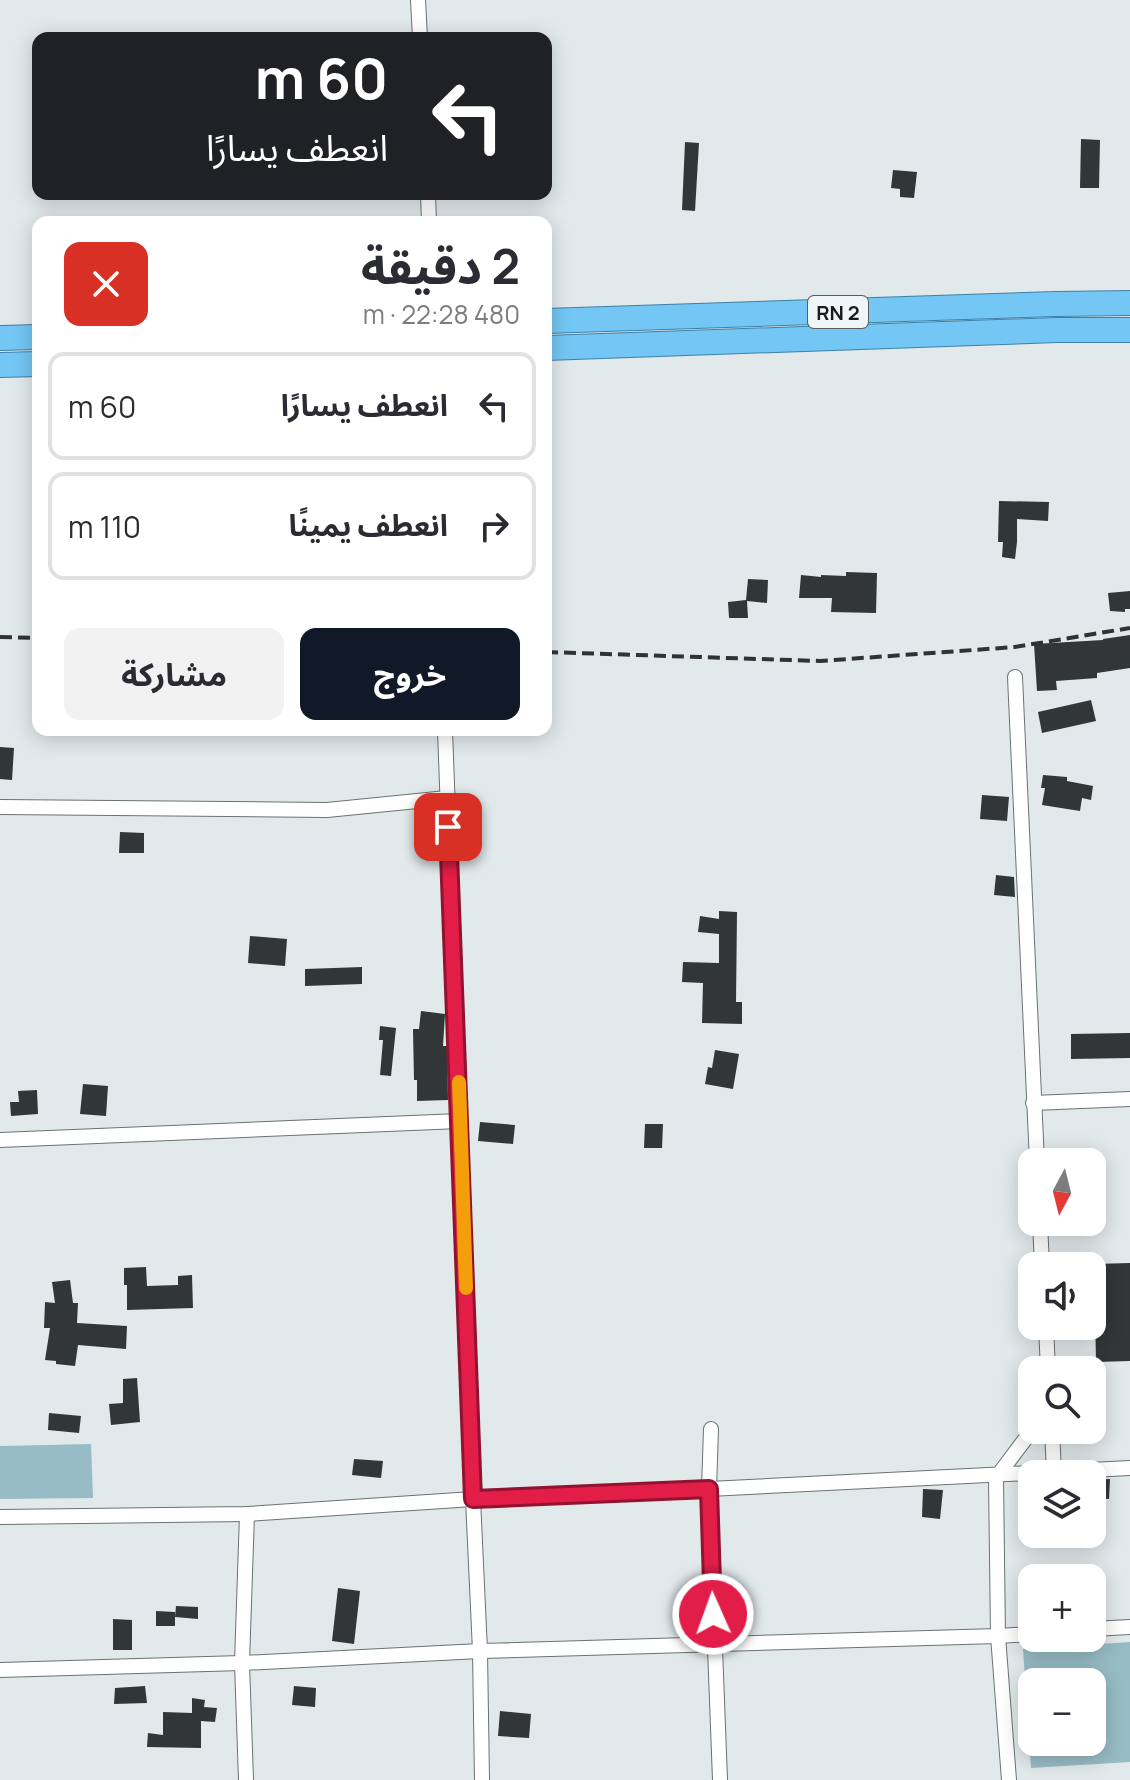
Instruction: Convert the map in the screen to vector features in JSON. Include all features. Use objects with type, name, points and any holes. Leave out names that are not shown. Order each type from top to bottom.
[{"type":"highway","name":"RN 2","points":[[552,321],[1130,303]]},
{"type":"highway","name":"RN 2","points":[[552,348],[1130,330]]},
{"type":"highway","points":[[0,338],[32,337]]},
{"type":"highway","points":[[0,365],[32,364]]},
{"type":"street","points":[[418,0],[420,32]]},
{"type":"street","points":[[1015,677],[1036,1148]]},
{"type":"street","points":[[445,736],[480,1651],[482,1780]]},
{"type":"street","points":[[0,807],[327,810],[447,798]]},
{"type":"street","points":[[1033,1103],[1130,1099]]},
{"type":"street","points":[[0,1140],[460,1121]]},
{"type":"street","points":[[711,1429],[709,1489],[720,1780]]},
{"type":"street","points":[[1009,1780],[998,1636],[996,1478],[1021,1444]]},
{"type":"street","points":[[1106,1469],[1130,1468]]},
{"type":"street","points":[[0,1517],[247,1514],[473,1499],[1018,1473]]},
{"type":"street","points":[[246,1780],[242,1663],[247,1514]]},
{"type":"street","points":[[1106,1628],[1130,1627]]},
{"type":"street","points":[[0,1670],[242,1663],[480,1651],[1018,1635]]},
{"type":"shaded area","points":[[91,1444],[93,1498],[0,1499],[0,1446]]},
{"type":"shaded area","points":[[1130,1642],[1130,1762],[1031,1768],[1030,1756],[1106,1756],[1106,1668],[1024,1668],[1023,1652],[1106,1652],[1106,1644]]},
{"type":"building","points":[[1081,139],[1100,140],[1099,188],[1080,188]]},
{"type":"building","points":[[685,142],[699,143],[695,211],[682,210]]},
{"type":"building","points":[[893,170],[917,172],[914,198],[900,197],[900,189],[891,188]]},
{"type":"building","points":[[999,501],[1049,502],[1048,521],[1017,519],[1015,559],[1002,557],[1003,542],[998,542]]},
{"type":"building","points":[[846,572],[877,573],[876,613],[831,612],[832,598],[799,598],[801,575],[846,576]]},
{"type":"building","points":[[748,579],[768,580],[767,603],[747,601],[748,618],[729,618],[728,602],[746,600]]},
{"type":"building","points":[[1130,591],[1130,609],[1125,609],[1125,612],[1110,611],[1108,593]]},
{"type":"building","points":[[1130,635],[1130,668],[1097,673],[1097,678],[1056,681],[1057,690],[1037,691],[1034,644],[1103,640]]},
{"type":"building","points":[[1091,700],[1096,721],[1042,733],[1038,712]]},
{"type":"building","points":[[0,747],[14,748],[12,780],[0,779]]},
{"type":"building","points":[[1043,775],[1067,777],[1067,781],[1093,786],[1091,800],[1082,798],[1080,811],[1042,805],[1045,788],[1041,788]]},
{"type":"building","points":[[982,795],[1009,797],[1007,821],[980,819]]},
{"type":"building","points":[[120,832],[144,833],[144,853],[119,853]]},
{"type":"building","points":[[996,875],[1014,877],[1015,897],[994,895]]},
{"type":"building","points":[[719,911],[737,912],[736,1002],[742,1002],[742,1024],[702,1023],[703,983],[682,982],[683,962],[719,963],[719,934],[698,932],[700,916],[719,919]]},
{"type":"building","points":[[250,936],[287,939],[285,966],[248,963]]},
{"type":"building","points":[[362,967],[362,984],[305,986],[305,969]]},
{"type":"building","points":[[421,1011],[445,1014],[443,1046],[447,1046],[448,1100],[417,1101],[413,1029],[419,1029]]},
{"type":"building","points":[[380,1026],[396,1028],[391,1076],[380,1075],[383,1040],[379,1040]]},
{"type":"building","points":[[1130,1033],[1130,1058],[1071,1059],[1071,1034]]},
{"type":"building","points":[[715,1050],[739,1054],[733,1089],[705,1084]]},
{"type":"building","points":[[83,1084],[108,1086],[106,1116],[80,1114]]},
{"type":"building","points":[[37,1090],[38,1114],[11,1116],[10,1102],[19,1102],[18,1091]]},
{"type":"building","points":[[480,1122],[515,1125],[513,1144],[478,1141]]},
{"type":"building","points":[[645,1124],[663,1124],[662,1148],[644,1148]]},
{"type":"building","points":[[1130,1263],[1130,1361],[1106,1362],[1106,1356],[1096,1356],[1096,1340],[1106,1340],[1106,1264]]},
{"type":"building","points":[[146,1267],[147,1286],[178,1285],[178,1276],[192,1275],[193,1308],[127,1310],[124,1268]]},
{"type":"building","points":[[70,1280],[73,1303],[78,1303],[77,1323],[127,1326],[126,1349],[78,1345],[75,1366],[45,1360],[50,1328],[44,1328],[45,1302],[55,1303],[52,1282]]},
{"type":"building","points":[[137,1378],[140,1422],[111,1425],[109,1404],[123,1403],[123,1379]]},
{"type":"building","points":[[49,1413],[81,1416],[79,1433],[48,1430]]},
{"type":"building","points":[[354,1459],[383,1461],[381,1478],[352,1475]]},
{"type":"building","points":[[1106,1479],[1110,1479],[1109,1499],[1106,1499]]},
{"type":"building","points":[[923,1489],[943,1490],[940,1519],[922,1517]]},
{"type":"building","points":[[338,1588],[360,1591],[354,1644],[332,1641]]},
{"type":"building","points":[[176,1606],[198,1607],[198,1619],[175,1617]]},
{"type":"building","points":[[156,1611],[175,1612],[175,1626],[156,1626]]},
{"type":"building","points":[[113,1619],[132,1620],[132,1650],[113,1650]]},
{"type":"building","points":[[145,1686],[147,1703],[114,1704],[115,1688]]},
{"type":"building","points":[[294,1686],[316,1688],[315,1707],[292,1705]]},
{"type":"building","points":[[192,1698],[205,1700],[204,1707],[217,1708],[215,1722],[201,1721],[201,1748],[147,1747],[148,1733],[163,1735],[163,1712],[192,1713]]},
{"type":"building","points":[[500,1711],[531,1714],[529,1738],[498,1736]]},
{"type":"railway","points":[[552,652],[820,661],[1015,647],[1130,628]]},
{"type":"railway","points":[[0,637],[32,638]]},
{"type":"slow traffic","points":[[459,1082],[466,1288]]},
{"type":"route","points":[[448,827],[473,1499],[709,1489],[713,1614]]}]
